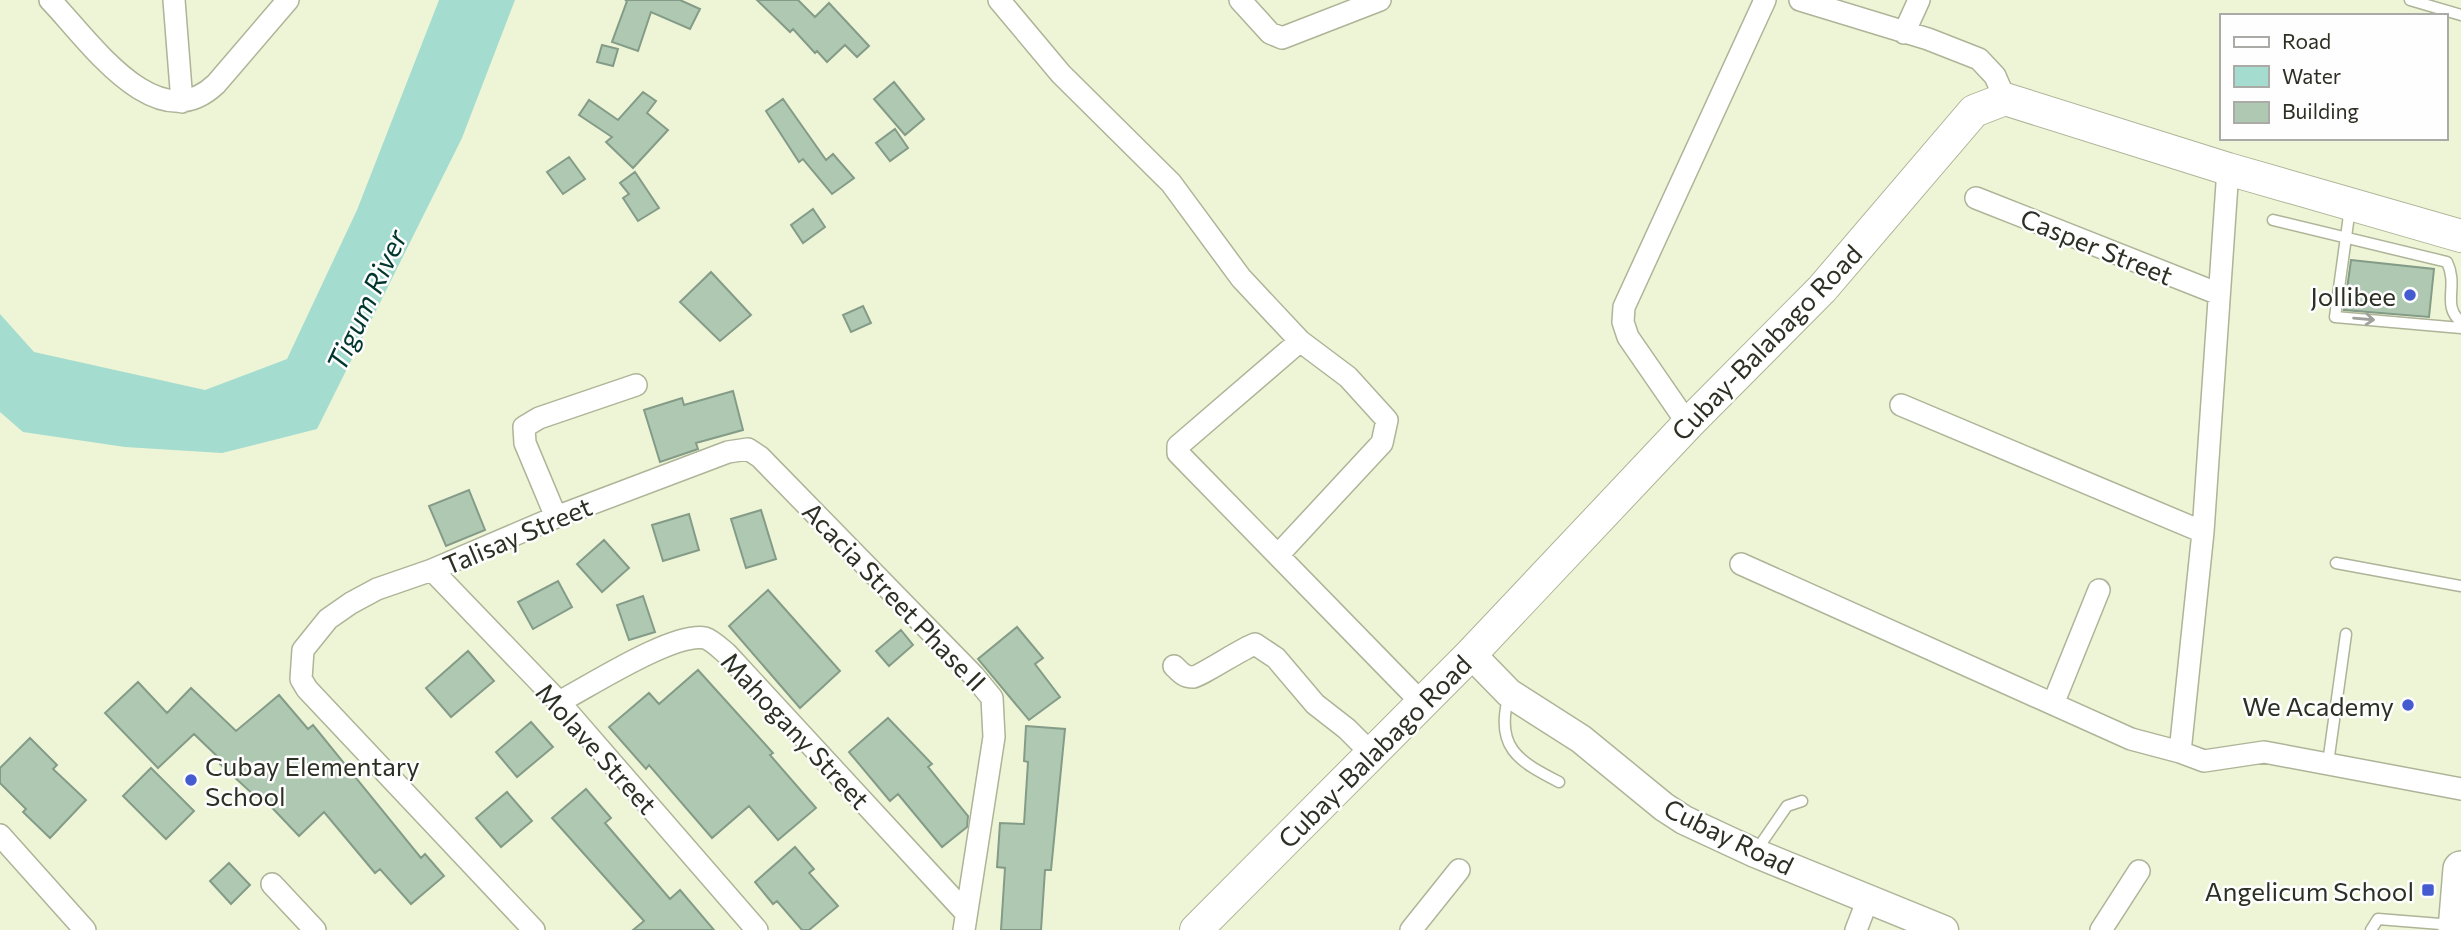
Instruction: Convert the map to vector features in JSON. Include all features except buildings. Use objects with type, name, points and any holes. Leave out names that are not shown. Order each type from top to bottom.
[{"type":"main road","name":"Cubay-Balabago Road","points":[[1196,930],[1471,654],[1688,424],[1822,289],[1975,111],[2005,99]]},
{"type":"main road","points":[[2005,99],[2228,169],[2461,236]]},
{"type":"main road","points":[[2456,928],[2461,869]]},
{"type":"street","points":[[50,0],[130,82],[147,95],[165,102],[182,102],[204,96],[288,0]]},
{"type":"street","points":[[174,0],[182,102]]},
{"type":"street","points":[[1240,0],[1270,33],[1282,38],[1376,1]]},
{"type":"street","points":[[1688,424],[1628,338],[1623,322],[1624,307],[1765,0]]},
{"type":"street","points":[[1800,0],[1955,48],[1979,59],[1995,76],[2005,99]]},
{"type":"street","points":[[1904,33],[1919,0]]},
{"type":"street","points":[[1011,5],[1061,74],[1171,183],[1241,278],[1300,341],[1348,377],[1387,420],[1387,431],[1374,453],[1279,554]]},
{"type":"street","points":[[2179,752],[2203,532],[2228,169]]},
{"type":"street","name":"Casper Street","points":[[1976,198],[2219,293]]},
{"type":"street","points":[[1300,341],[1178,446],[1178,453],[1421,702]]},
{"type":"street","points":[[556,517],[525,443],[524,427],[539,418],[636,384]]},
{"type":"street","points":[[1901,405],[2203,532]]},
{"type":"street","name":"Talisay Street","points":[[534,930],[307,689],[301,679],[303,650],[328,620],[377,589],[432,570],[556,517],[728,452],[748,449]]},
{"type":"street","name":"Acacia Street Phase II","points":[[748,449],[760,457],[897,596],[992,698],[994,737],[965,921]]},
{"type":"street","points":[[1741,565],[2131,739],[2204,761],[2264,752],[2461,789]]},
{"type":"street","name":"Molave Street","points":[[432,570],[559,702],[757,930]]},
{"type":"street","points":[[2053,704],[2098,590]]},
{"type":"street","name":"Mahogany Street","points":[[559,702],[661,648],[685,638],[707,638],[727,654],[965,921]]},
{"type":"street","points":[[1174,666],[1183,674],[1199,676],[1237,651],[1255,644],[1276,658],[1315,704],[1373,754]]},
{"type":"street","name":"Cubay Road","points":[[1471,654],[1509,693],[1581,739],[1664,807],[1755,853],[1944,930]]},
{"type":"street","points":[[0,835],[85,930]]},
{"type":"street","points":[[1411,930],[1459,870]]},
{"type":"street","points":[[2101,930],[2139,871]]},
{"type":"street","points":[[272,884],[315,930]]},
{"type":"street","points":[[1856,930],[1868,899]]},
{"type":"lane","points":[[2410,0],[2461,15]]},
{"type":"lane","points":[[2350,205],[2335,317],[2461,328]]},
{"type":"lane","points":[[2273,220],[2447,262],[2454,276],[2449,304],[2455,317],[2461,322]]},
{"type":"lane","points":[[2336,563],[2461,586]]},
{"type":"lane","points":[[2328,763],[2346,634]]},
{"type":"lane","points":[[1509,693],[1503,727],[1513,753],[1521,763],[1559,782]]},
{"type":"lane","points":[[1755,853],[1787,806],[1802,801]]},
{"type":"lane","points":[[2371,930],[2378,919],[2456,928]]},
{"type":"water","name":"Tigum River","points":[[439,0],[515,0],[462,138],[317,429],[222,453],[125,447],[23,432],[0,412],[0,314],[34,352],[205,390],[287,359],[357,210]]},
{"type":"place","name":"Jollibee","points":[[2410,295]]},
{"type":"place","name":"We Academy","points":[[2408,705]]},
{"type":"place","name":"Cubay Elementary School","points":[[191,780]]},
{"type":"place","name":"Angelicum School","points":[[2428,890]]}]
